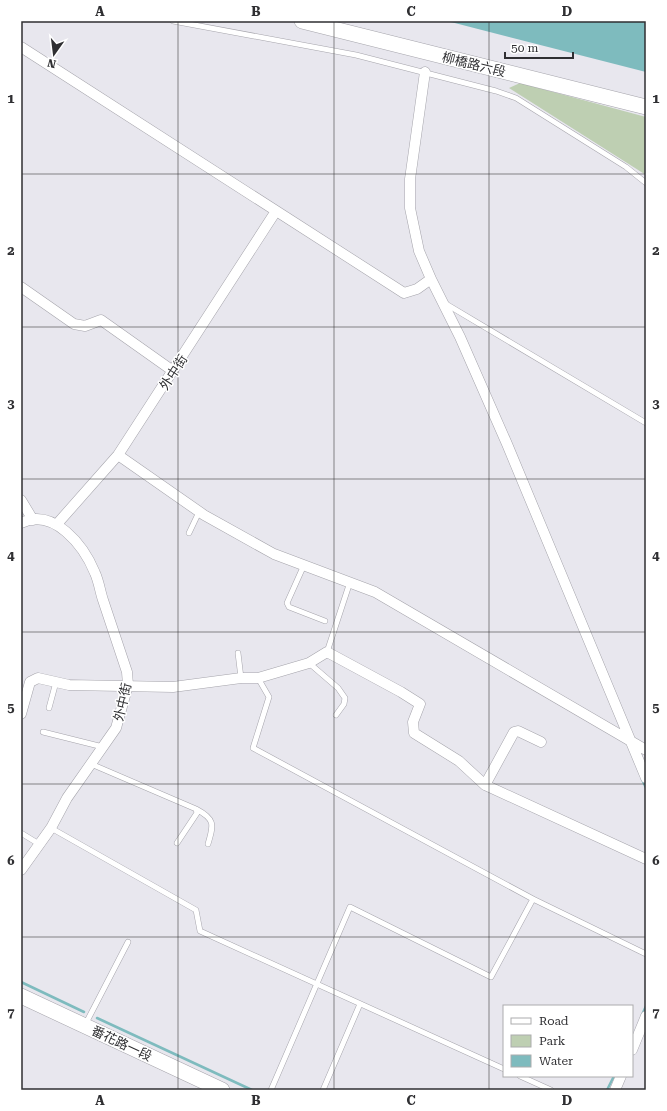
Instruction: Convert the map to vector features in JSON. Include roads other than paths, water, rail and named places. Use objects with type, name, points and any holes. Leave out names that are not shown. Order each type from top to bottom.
[{"type":"main road","name":"柳橋路六段","points":[[302,21],[646,107]]},
{"type":"main road","name":"番花路一段","points":[[21,996],[222,1090]]},
{"type":"street","points":[[21,47],[404,293],[417,289],[430,279]]},
{"type":"street","points":[[425,72],[412,159],[410,208],[420,251],[430,279],[460,337],[507,444],[646,778]]},
{"type":"street","name":"外中街","points":[[21,870],[51,828],[67,798],[116,728],[128,685],[127,672],[95,573],[86,556],[57,524],[118,455],[276,210]]},
{"type":"street","points":[[21,286],[74,324],[85,326],[101,320],[173,371]]},
{"type":"street","points":[[118,455],[200,512],[274,554],[304,564],[375,592],[422,618],[646,750]]},
{"type":"street","points":[[21,500],[33,520]]},
{"type":"street","points":[[21,523],[33,520],[49,520],[57,524]]},
{"type":"street","points":[[21,714],[30,682],[38,678],[69,685],[173,687],[241,678],[258,678],[309,663],[327,652],[401,692],[420,704],[413,722],[414,733],[459,761],[485,785],[646,859]]},
{"type":"street","points":[[485,785],[514,732],[518,731],[541,742]]},
{"type":"street","points":[[633,1048],[646,1016]]},
{"type":"street","points":[[615,1090],[621,1077]]},
{"type":"lane","points":[[173,21],[356,55],[425,72],[516,98],[626,167],[646,183]]},
{"type":"lane","points":[[442,301],[646,423]]},
{"type":"lane","points":[[189,533],[200,512]]},
{"type":"lane","points":[[304,564],[287,603],[289,608],[325,621]]},
{"type":"lane","points":[[327,652],[350,582]]},
{"type":"lane","points":[[238,653],[241,678]]},
{"type":"lane","points":[[309,663],[338,688],[345,698],[344,704],[336,715]]},
{"type":"lane","points":[[258,678],[269,697],[253,748],[533,899],[646,954]]},
{"type":"lane","points":[[49,708],[56,682]]},
{"type":"lane","points":[[43,732],[102,747]]},
{"type":"lane","points":[[91,764],[205,813],[212,821],[212,829],[208,844]]},
{"type":"lane","points":[[177,842],[197,813],[196,809]]},
{"type":"lane","points":[[51,828],[196,910],[200,931],[503,1069]]},
{"type":"lane","points":[[21,833],[39,844]]},
{"type":"lane","points":[[271,1090],[350,907],[491,977],[533,899]]},
{"type":"lane","points":[[85,1026],[128,942]]},
{"type":"lane","points":[[323,1090],[360,1004]]},
{"type":"lane","points":[[522,1077],[551,1090]]},
{"type":"water","points":[[447,21],[640,21],[646,23],[646,72]]},
{"type":"waterway","points":[[642,779],[646,788]]},
{"type":"waterway","points":[[21,982],[84,1012]]},
{"type":"waterway","points":[[642,1015],[646,1006]]},
{"type":"waterway","points":[[97,1018],[252,1090]]},
{"type":"waterway","points":[[607,1090],[614,1077]]}]
